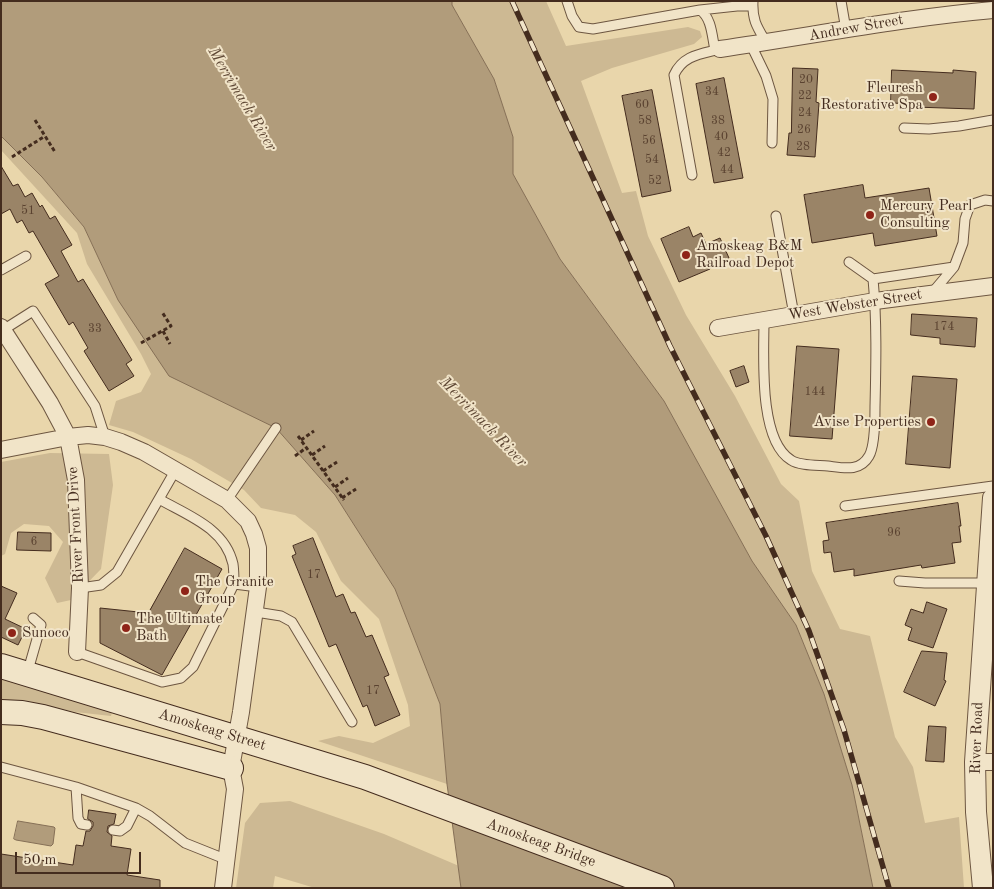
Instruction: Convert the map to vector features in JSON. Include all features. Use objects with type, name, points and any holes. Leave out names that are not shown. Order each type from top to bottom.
[{"type":"main road","name":"Amoskeag Street","points":[[1,666],[365,777],[421,798]]},
{"type":"main road","name":"Amoskeag Street","points":[[1,712],[43,717],[231,768]]},
{"type":"main road","name":"Amoskeag Bridge","points":[[421,798],[662,888]]},
{"type":"street","name":"Andrew Street","points":[[718,49],[846,30],[954,10],[993,10]]},
{"type":"street","name":"West Webster Street","points":[[718,328],[875,301],[993,286]]},
{"type":"street","name":"River Front Drive","points":[[2,328],[50,403],[68,437],[76,480],[80,588],[77,652]]},
{"type":"street","points":[[1,450],[68,437],[88,435],[105,437],[144,452],[226,500],[248,521],[258,548],[258,586],[256,612],[231,768],[235,789],[223,888]]},
{"type":"street","name":"River Road","points":[[983,888],[976,812],[984,762],[982,703],[987,656],[993,498]]},
{"type":"lane","points":[[567,1],[572,16],[580,27],[593,29],[700,10],[753,4],[752,15],[757,27],[772,99],[772,143]]},
{"type":"lane","points":[[841,1],[846,30]]},
{"type":"lane","points":[[692,175],[674,75],[678,64],[696,55],[718,49],[706,14],[700,10]]},
{"type":"lane","points":[[904,128],[929,129],[993,120]]},
{"type":"lane","points":[[932,293],[954,267],[963,243],[965,218],[970,205],[984,200],[993,200]]},
{"type":"lane","points":[[776,216],[794,315]]},
{"type":"lane","points":[[1,270],[26,256]]},
{"type":"lane","points":[[849,262],[873,278],[954,267]]},
{"type":"lane","points":[[764,320],[764,376],[767,417],[776,443],[784,456],[794,462],[849,469],[861,465],[870,455],[873,436],[876,358],[873,278]]},
{"type":"lane","points":[[2,328],[33,311],[95,406],[105,437]]},
{"type":"lane","points":[[226,500],[276,428]]},
{"type":"lane","points":[[80,588],[101,585],[117,572],[175,471]]},
{"type":"lane","points":[[845,506],[993,486]]},
{"type":"lane","points":[[77,652],[162,682],[181,678],[193,667],[234,584],[233,565],[222,539],[211,529],[159,499]]},
{"type":"lane","points":[[899,581],[990,583]]},
{"type":"lane","points":[[234,584],[258,586]]},
{"type":"lane","points":[[256,612],[281,616],[292,622],[352,722]]},
{"type":"lane","points":[[26,674],[41,625],[33,618]]},
{"type":"lane","points":[[1,767],[76,787],[136,808],[150,816],[185,843],[226,859]]},
{"type":"lane","points":[[76,787],[78,818],[81,824],[87,825]]},
{"type":"lane","points":[[113,830],[120,831],[127,826],[136,808]]},
{"type":"path","points":[[35,120],[55,152]]},
{"type":"path","points":[[12,157],[46,136]]},
{"type":"path","points":[[141,343],[170,326],[162,312]]},
{"type":"path","points":[[163,331],[170,344]]},
{"type":"path","points":[[314,431],[300,438],[306,448],[343,499],[356,489]]},
{"type":"path","points":[[312,455],[325,446]]},
{"type":"path","points":[[295,456],[306,448]]},
{"type":"path","points":[[324,471],[337,462]]},
{"type":"path","points":[[335,488],[348,478]]},
{"type":"shaded area","points":[[452,1],[546,1],[566,46],[688,27],[700,31],[702,37],[694,44],[612,68],[581,81],[622,193],[636,191],[648,236],[686,315],[735,396],[781,484],[799,501],[812,571],[840,629],[870,636],[895,737],[913,767],[925,823],[959,817],[964,888],[873,888],[852,785],[824,694],[796,625],[752,561],[664,401],[560,259],[513,174],[513,137],[494,79],[452,5]]},
{"type":"shaded area","points":[[1,136],[42,177],[84,227],[118,300],[276,428],[335,495],[395,589],[440,704],[447,784],[318,741],[339,736],[373,743],[410,726],[408,705],[379,619],[341,581],[316,532],[295,515],[261,508],[244,490],[191,459],[133,432],[109,425],[116,401],[141,392],[151,374],[87,264],[77,233],[1,150]]},
{"type":"shaded area","points":[[50,453],[109,454],[113,485],[101,569],[71,600],[57,603],[45,578],[63,542],[49,526],[24,524],[11,533],[5,554],[1,556],[1,462]]},
{"type":"shaded area","points":[[1,678],[112,712],[111,716],[75,712],[24,700],[1,701]]},
{"type":"shaded area","points":[[290,801],[384,834],[459,866],[461,888],[315,888],[275,876],[273,888],[236,888],[245,823],[260,803]]},
{"type":"water","name":"Merrimack River","points":[[1,1],[452,1],[452,5],[494,79],[513,137],[513,174],[560,259],[664,401],[752,561],[796,625],[824,694],[852,785],[873,888],[461,888],[447,784],[440,704],[395,589],[335,495],[276,428],[169,376],[118,300],[84,227],[42,177],[1,136]]},
{"type":"water","points":[[18,821],[54,827],[53,844],[51,846],[14,839]]},
{"type":"building","points":[[793,68],[818,69],[816,102],[819,103],[815,157],[787,155],[789,133],[791,133]]},
{"type":"building","name":"Fleuresh Restorative Spa","points":[[892,70],[953,73],[953,70],[976,72],[974,109],[914,107],[914,104],[891,103]]},
{"type":"building","points":[[724,78],[743,178],[714,183],[696,84]]},
{"type":"building","points":[[652,90],[671,191],[642,197],[622,96]]},
{"type":"building","points":[[1,166],[13,186],[18,184],[25,197],[32,193],[50,219],[55,216],[72,245],[61,251],[78,282],[83,279],[132,360],[126,364],[134,376],[109,391],[84,351],[88,348],[73,322],[69,325],[45,284],[59,276],[33,231],[29,233],[22,220],[17,223],[10,209],[1,214]]},
{"type":"building","name":"Mercury Pearl Consulting","points":[[863,185],[865,198],[929,188],[937,236],[875,246],[873,233],[812,243],[804,195]]},
{"type":"building","name":"Amoskeag B&M Railroad Depot","points":[[689,227],[693,237],[701,233],[706,244],[720,238],[729,258],[709,266],[710,269],[679,282],[661,239]]},
{"type":"building","points":[[912,314],[977,318],[975,347],[940,344],[940,338],[911,335]]},
{"type":"building","points":[[797,346],[839,349],[832,439],[790,436]]},
{"type":"building","points":[[744,366],[749,382],[736,387],[730,371]]},
{"type":"building","name":"Avise Properties","points":[[913,376],[957,379],[950,468],[906,464]]},
{"type":"building","points":[[958,503],[961,542],[952,543],[955,563],[922,568],[921,565],[854,576],[854,569],[834,572],[831,552],[824,553],[823,541],[829,540],[826,523]]},
{"type":"building","points":[[18,532],[51,533],[51,551],[17,550]]},
{"type":"building","points":[[313,538],[336,597],[343,594],[351,613],[355,612],[366,637],[372,635],[389,675],[384,677],[400,715],[375,726],[367,705],[363,707],[336,644],[329,647],[292,556],[296,554],[293,546]]},
{"type":"building","name":"The Granite Group","points":[[185,548],[222,569],[162,675],[100,643],[100,608],[148,613]]},
{"type":"building","points":[[1,586],[17,593],[5,619],[26,629],[18,645],[1,637]]},
{"type":"building","points":[[927,602],[947,609],[933,648],[908,640],[912,628],[905,625],[911,609],[923,613]]},
{"type":"building","points":[[922,651],[947,653],[944,680],[946,681],[935,706],[904,692]]},
{"type":"building","points":[[929,726],[946,727],[944,762],[926,761]]},
{"type":"building","points":[[89,810],[116,814],[114,824],[108,826],[107,832],[112,836],[111,846],[131,849],[127,875],[160,880],[160,888],[1,888],[1,854],[73,865],[76,845],[83,846],[86,831],[90,831],[93,826],[93,822],[88,819]]},
{"type":"railway","points":[[512,1],[670,346],[766,536],[809,631],[844,730],[889,888]]},
{"type":"place","name":"Fleuresh Restorative Spa","points":[[933,97]]},
{"type":"place","name":"Mercury Pearl Consulting","points":[[870,215]]},
{"type":"place","name":"Amoskeag B&M Railroad Depot","points":[[686,255]]},
{"type":"place","name":"Avise Properties","points":[[931,422]]},
{"type":"place","name":"The Granite Group","points":[[185,591]]},
{"type":"place","name":"The Ultimate Bath","points":[[126,628]]},
{"type":"place","name":"Sunoco","points":[[12,633]]}]
